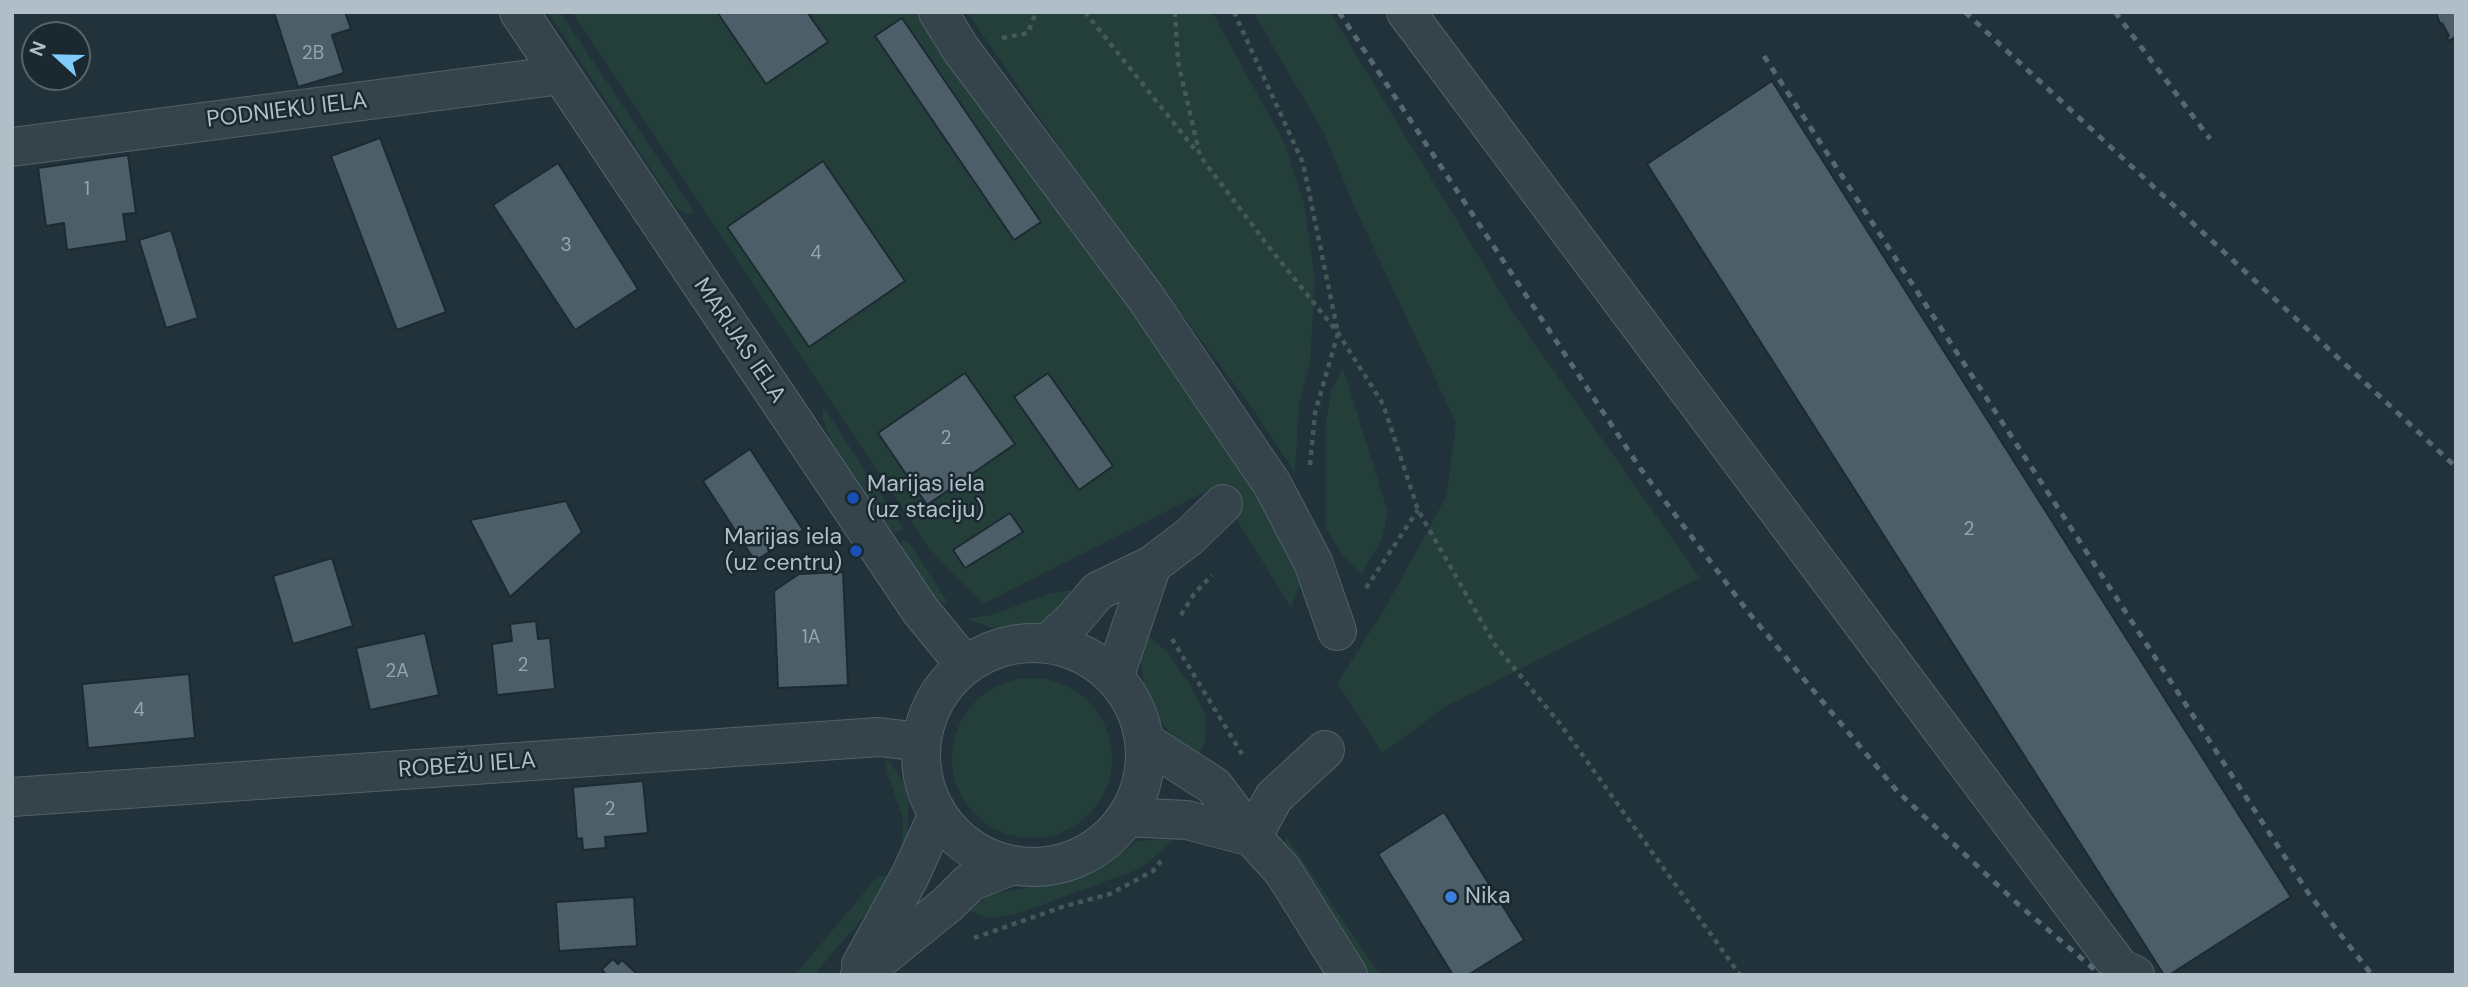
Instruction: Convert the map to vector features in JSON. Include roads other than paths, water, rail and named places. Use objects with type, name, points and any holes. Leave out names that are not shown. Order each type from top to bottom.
[{"type":"street","name":"MARIJAS IELA","points":[[519,12],[920,610],[965,665]]},
{"type":"street","points":[[938,12],[960,48],[1146,298],[1272,484],[1313,562],[1337,631]]},
{"type":"street","points":[[1406,12],[2120,968],[2135,975]]},
{"type":"street","name":"PODNIEKU IELA","points":[[12,147],[561,75]]},
{"type":"street","points":[[1047,643],[1073,620],[1098,591],[1152,565],[1189,537],[1223,504]]},
{"type":"street","points":[[1114,678],[1152,565]]},
{"type":"street","points":[[1047,643],[1074,650],[1096,662],[1114,678],[1130,698],[1140,720],[1144,741],[1144,769],[1138,794],[1126,817],[1110,837],[1089,852],[1066,863],[1041,867],[1013,865],[991,859],[968,847],[949,830],[924,786],[920,760],[921,743],[929,712],[941,690],[965,665],[1001,647],[1047,643]]},
{"type":"street","name":"ROBEŽU IELA","points":[[12,797],[879,737],[921,743]]},
{"type":"street","points":[[1144,741],[1214,786],[1252,837],[1283,871],[1348,975]]},
{"type":"street","points":[[1252,837],[1274,797],[1325,750]]},
{"type":"street","points":[[858,975],[910,876],[938,814]]},
{"type":"street","points":[[1126,817],[1187,820],[1252,837]]},
{"type":"street","points":[[858,975],[948,904],[970,882],[1013,865]]},
{"type":"railway","points":[[1339,12],[1640,468],[1749,613],[1897,791],[2019,905],[2101,975]]},
{"type":"railway","points":[[1965,12],[2456,467]]},
{"type":"railway","points":[[2115,12],[2210,139]]},
{"type":"railway","points":[[1764,56],[2309,894],[2372,975]]},
{"type":"place","name":"Marijas iela (uz staciju)","points":[[853,498]]},
{"type":"place","name":"Marijas iela (uz centru)","points":[[856,551]]},
{"type":"place","name":"Nika","points":[[1451,897]]}]
